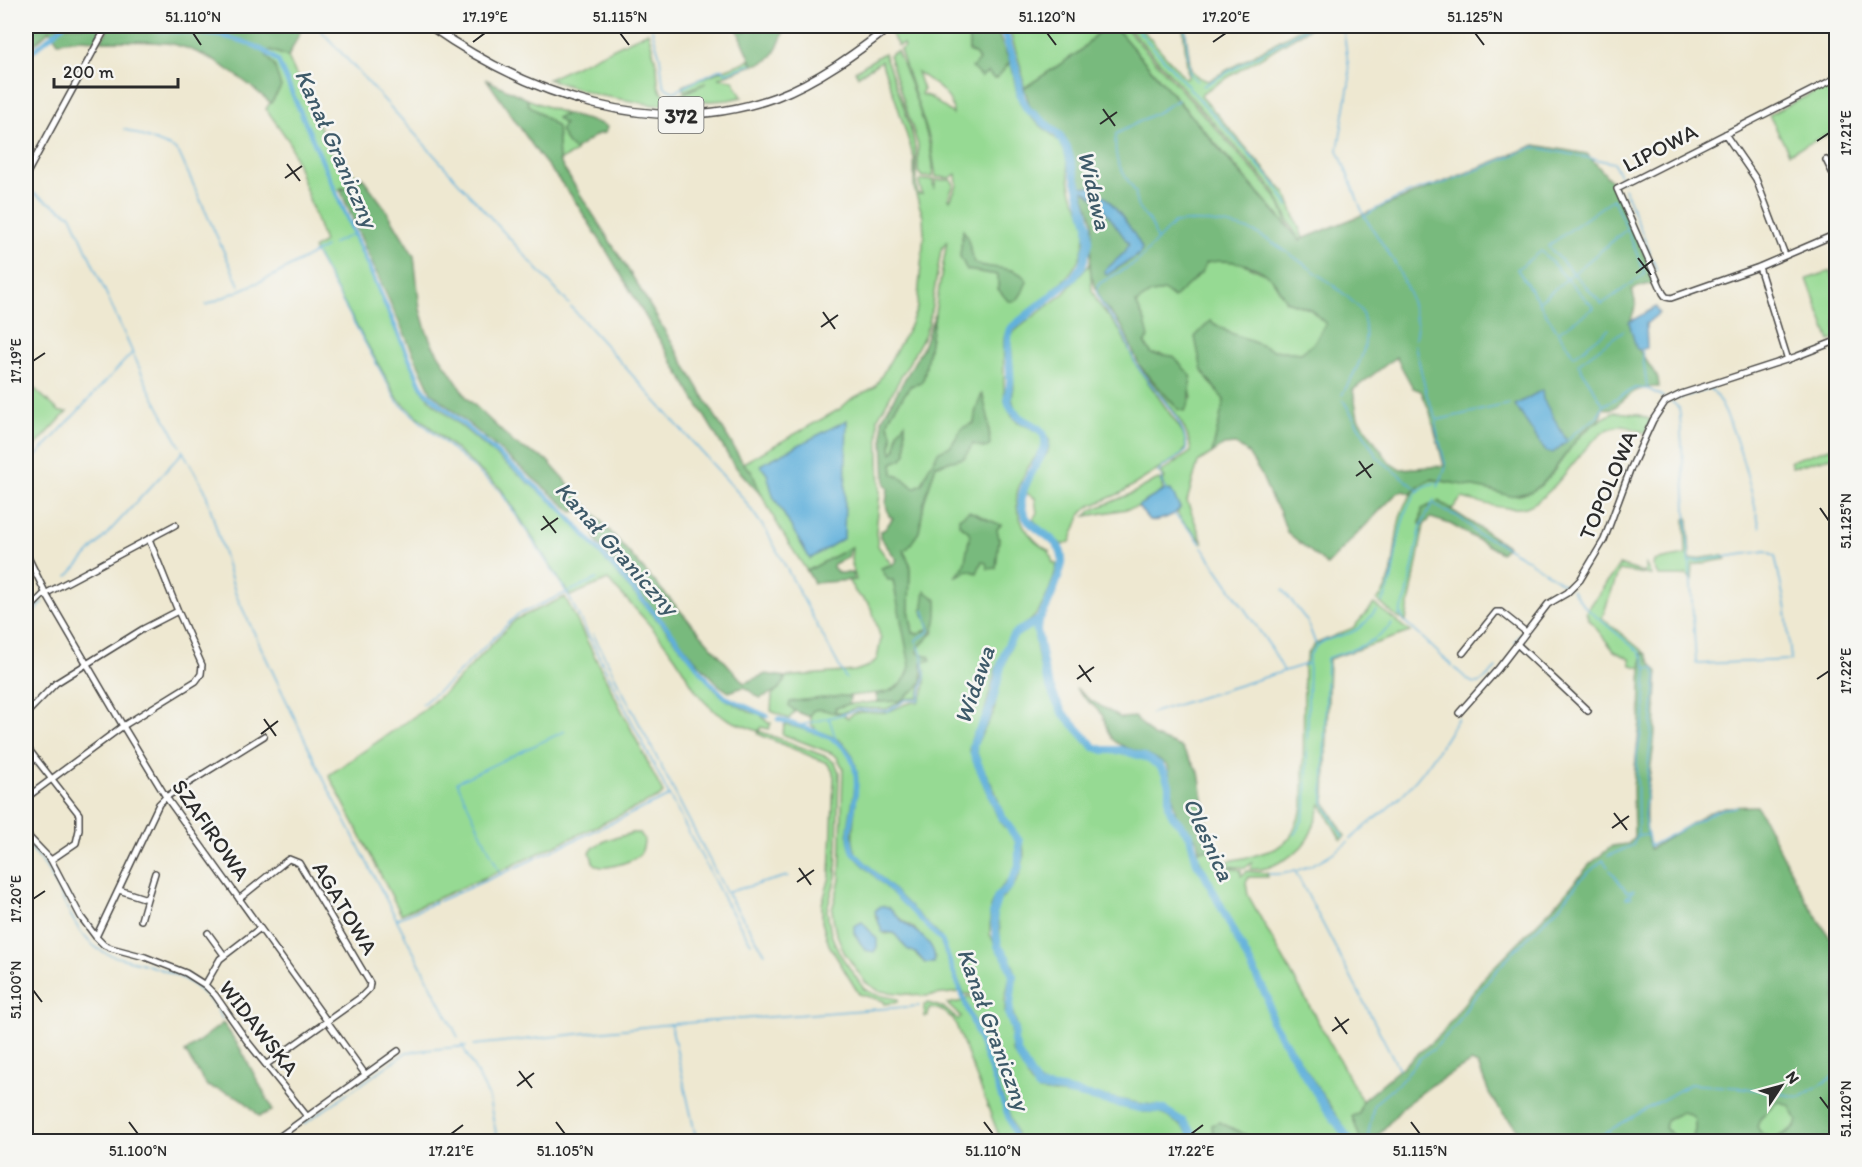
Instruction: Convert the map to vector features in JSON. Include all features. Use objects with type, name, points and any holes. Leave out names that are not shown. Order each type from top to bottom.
[{"type":"main road","name":"372","points":[[430,26],[509,73],[573,99],[617,110],[682,115],[736,108],[776,97],[823,73],[891,26]]},
{"type":"street","points":[[26,174],[107,26]]},
{"type":"street","name":"LIPOWA","points":[[1759,267],[1713,285],[1671,298],[1665,297],[1617,189],[1836,78]]},
{"type":"street","points":[[1725,134],[1756,179],[1785,255]]},
{"type":"street","points":[[1826,160],[1836,180]]},
{"type":"street","points":[[1788,360],[1759,267],[1836,234]]},
{"type":"street","name":"TOPOLOWA","points":[[1459,713],[1551,600],[1572,589],[1598,552],[1638,452],[1663,404],[1681,394],[1788,360],[1836,341]]},
{"type":"street","points":[[26,612],[38,598],[175,525]]},
{"type":"street","points":[[26,798],[123,726],[193,685],[201,674],[202,665],[149,540]]},
{"type":"street","name":"SZAFIROWA","points":[[26,553],[46,594],[166,797],[365,1074]]},
{"type":"street","points":[[26,714],[56,683],[143,629],[178,611]]},
{"type":"street","points":[[1463,653],[1496,612],[1501,612],[1526,632]]},
{"type":"street","points":[[1517,644],[1588,711]]},
{"type":"street","points":[[96,938],[159,804],[166,797],[264,736]]},
{"type":"street","points":[[26,746],[79,814],[76,843],[51,860]]},
{"type":"street","name":"WIDAWSKA","points":[[26,834],[51,860],[81,917],[96,938],[111,948],[145,957],[186,973],[205,985],[306,1115]]},
{"type":"street","name":"AGATOWA","points":[[239,899],[289,859],[299,863],[370,983],[366,993],[328,1021]]},
{"type":"street","points":[[141,920],[155,873]]},
{"type":"street","points":[[119,890],[147,899]]},
{"type":"street","points":[[205,985],[220,958],[260,929]]},
{"type":"street","points":[[208,933],[224,955]]},
{"type":"street","points":[[267,1064],[328,1021]]},
{"type":"street","points":[[274,1140],[398,1051]]},
{"type":"green space","points":[[29,26],[103,26],[96,40],[80,39],[58,42],[50,30],[26,52],[26,29]]},
{"type":"green space","points":[[110,26],[303,26],[288,57],[271,50],[265,53],[275,67],[281,87],[271,103],[215,61],[189,49],[158,42],[101,41]]},
{"type":"green space","points":[[736,26],[743,26],[745,32],[753,26],[786,26],[771,57],[767,61],[753,65]]},
{"type":"green space","points":[[886,26],[963,26],[963,31],[969,39],[969,51],[976,55],[979,61],[973,68],[988,72],[997,78],[1010,62],[1021,105],[1030,116],[1056,138],[1063,149],[1072,192],[1082,212],[1085,225],[1081,255],[1075,267],[1057,287],[1012,324],[1004,338],[1006,403],[1013,418],[1040,434],[1043,443],[1020,484],[1017,495],[1018,512],[1030,535],[1049,551],[1053,563],[1057,564],[1051,586],[1040,609],[1031,620],[1009,637],[995,671],[983,718],[972,737],[969,750],[997,816],[1003,826],[1014,836],[1018,852],[1012,876],[997,892],[990,907],[990,934],[1005,961],[1010,976],[1005,1012],[1011,1028],[1012,1051],[1030,1083],[1039,1091],[1075,1096],[1143,1112],[1160,1112],[1180,1125],[1196,1141],[1019,1141],[965,998],[968,996],[975,999],[977,996],[964,994],[940,936],[856,853],[853,835],[858,786],[856,765],[847,747],[839,740],[813,729],[815,727],[812,726],[810,717],[812,710],[823,709],[838,713],[834,711],[835,708],[849,704],[892,701],[922,662],[924,675],[918,698],[905,699],[887,709],[856,708],[841,713],[848,718],[856,713],[890,711],[909,703],[918,702],[924,688],[925,678],[924,662],[930,660],[929,656],[918,653],[918,648],[934,632],[922,611],[930,629],[919,634],[913,633],[909,610],[910,564],[903,550],[919,532],[924,502],[936,465],[943,464],[973,444],[984,448],[990,436],[983,395],[976,409],[974,423],[962,428],[951,446],[929,467],[922,484],[914,488],[893,474],[892,463],[902,459],[906,453],[905,424],[898,431],[896,449],[891,453],[892,433],[888,424],[894,410],[910,386],[921,383],[924,377],[947,241],[941,250],[929,323],[924,336],[878,418],[880,493],[876,532],[878,546],[892,565],[885,566],[893,580],[909,652],[908,677],[888,692],[790,702],[790,706],[795,711],[789,719],[771,711],[772,695],[785,682],[785,677],[855,671],[869,666],[877,659],[881,639],[869,604],[856,593],[848,580],[856,580],[851,560],[852,547],[807,571],[780,529],[753,477],[743,463],[875,387],[909,328],[917,308],[924,234],[923,217],[914,188],[914,158],[881,61],[858,76],[855,71],[884,53],[912,136],[916,154],[918,194],[922,194],[919,183],[921,180],[933,180],[934,189],[936,180],[951,180],[954,184],[948,199],[950,200],[957,185],[956,174],[950,178],[936,177],[930,140],[900,50],[904,47],[903,44],[898,46]],"holes":[[[917,72],[946,95],[950,100],[953,114],[930,97],[921,94],[923,90]],[[963,231],[974,263],[985,268],[1013,270],[1027,281],[1019,298],[998,289],[998,275],[967,270],[960,256]]]},
{"type":"green space","points":[[963,26],[998,26],[999,36],[1010,62],[997,78],[993,78],[988,72],[981,77],[972,68],[979,60],[969,51],[969,39],[963,31]]},
{"type":"green space","points":[[1008,26],[1104,26],[1079,52],[1024,88],[1022,71]]},
{"type":"green space","points":[[1104,26],[1114,26],[1300,240],[1535,145],[1587,154],[1611,181],[1619,194],[1656,282],[1632,289],[1636,306],[1630,322],[1637,347],[1658,378],[1659,387],[1637,391],[1611,410],[1603,408],[1599,420],[1583,431],[1547,479],[1531,492],[1510,496],[1432,479],[1419,486],[1411,494],[1404,491],[1397,493],[1327,565],[1287,532],[1261,474],[1247,452],[1235,444],[1224,445],[1212,453],[1224,400],[1202,371],[1195,337],[1210,321],[1228,332],[1273,350],[1301,353],[1313,344],[1326,324],[1310,309],[1286,301],[1275,282],[1263,272],[1240,263],[1222,261],[1206,263],[1202,272],[1174,298],[1165,291],[1151,293],[1136,303],[1149,337],[1144,343],[1152,354],[1173,356],[1191,376],[1188,405],[1185,411],[1179,410],[1139,365],[1123,328],[1101,302],[1091,275],[1093,221],[1065,138],[1030,107],[1024,88],[1079,52]],"holes":[[[1396,357],[1413,388],[1421,391],[1430,412],[1444,466],[1399,469],[1390,463],[1358,418],[1353,390]]]},
{"type":"green space","points":[[1114,26],[1124,26],[1270,189],[1279,202],[1290,229]]},
{"type":"green space","points":[[1127,26],[1139,26],[1185,78],[1188,77],[1183,26],[1185,26],[1191,70],[1198,77],[1208,81],[1305,26],[1313,26],[1202,93],[1201,96],[1286,194],[1303,238],[1300,240],[1296,235],[1272,188]]},
{"type":"green space","points":[[648,32],[661,92],[672,99],[706,83],[684,91],[682,86],[750,60],[753,65],[718,78],[733,80],[742,97],[654,105],[597,95],[548,79]]},
{"type":"green space","points":[[270,50],[288,57],[337,164],[342,169],[362,177],[354,186],[343,187],[335,193],[421,388],[431,401],[561,510],[668,632],[715,690],[727,700],[750,712],[760,714],[768,723],[771,723],[769,729],[761,727],[759,731],[827,757],[835,763],[839,772],[836,877],[827,910],[831,934],[839,953],[864,989],[874,994],[898,999],[898,1002],[884,1004],[884,1001],[859,994],[829,945],[822,922],[822,904],[830,877],[834,777],[827,763],[758,734],[758,731],[714,711],[690,683],[675,657],[659,637],[608,580],[570,596],[501,489],[398,399],[313,249],[324,242],[289,141],[266,109],[281,86],[265,54]]},
{"type":"green space","points":[[897,51],[927,134],[933,167],[932,177],[922,177],[918,172],[918,145],[889,55]]},
{"type":"green space","points":[[487,80],[527,99],[528,104],[557,127],[559,161],[634,279],[743,463],[752,472],[761,495],[733,464],[571,195],[539,155]]},
{"type":"green space","points":[[1836,81],[1836,131],[1789,153],[1769,115]]},
{"type":"green space","points":[[527,99],[566,114],[557,118],[564,124],[576,152],[559,161],[557,127],[528,104]]},
{"type":"green space","points":[[566,114],[602,124],[607,127],[605,133],[598,134],[574,150],[560,131],[564,124],[557,118]]},
{"type":"green space","points":[[362,177],[385,208],[414,256],[420,309],[426,330],[433,346],[467,398],[515,444],[547,460],[744,683],[766,674],[785,677],[779,688],[760,698],[744,687],[729,692],[720,686],[598,544],[589,519],[580,508],[573,512],[431,392],[340,189],[354,188]]},
{"type":"green space","points":[[963,230],[967,236],[974,263],[1017,272],[1027,281],[1022,293],[1015,301],[1008,301],[998,289],[998,275],[967,270],[960,256]]},
{"type":"green space","points":[[1240,262],[1271,277],[1286,301],[1310,309],[1327,325],[1313,344],[1301,353],[1273,350],[1228,332],[1210,321],[1202,371],[1225,399],[1212,453],[1198,462],[1187,501],[1203,543],[1177,513],[1180,508],[1171,491],[1166,492],[1163,480],[1165,478],[1160,473],[1191,452],[1189,440],[1178,417],[1139,365],[1179,410],[1192,398],[1189,385],[1191,376],[1161,354],[1152,355],[1144,342],[1148,336],[1145,322],[1136,303],[1151,293],[1165,291],[1202,272],[1206,263]]},
{"type":"green space","points":[[1090,264],[1092,290],[1098,303],[1121,332],[1136,365],[1180,428],[1186,447],[1182,455],[1121,493],[1088,507],[1081,514],[1070,542],[1063,545],[1044,532],[1033,519],[1037,513],[1035,498],[1026,493],[1034,471],[1048,452],[1050,439],[1038,425],[1015,409],[1012,398],[1014,387],[1011,335],[1064,293]]},
{"type":"green space","points":[[1831,271],[1836,288],[1836,339],[1830,341],[1807,279]]},
{"type":"green space","points":[[935,314],[924,377],[921,383],[910,386],[889,420],[892,453],[896,449],[898,431],[905,423],[906,453],[902,459],[892,463],[893,474],[914,488],[922,484],[939,451],[951,446],[962,428],[974,423],[982,394],[988,416],[990,446],[984,448],[973,444],[964,458],[936,465],[924,502],[919,532],[908,548],[903,550],[910,564],[909,610],[913,633],[919,634],[930,628],[922,611],[925,591],[937,600],[935,627],[918,648],[918,653],[929,656],[931,660],[922,662],[922,681],[918,687],[900,701],[878,702],[876,695],[898,686],[906,678],[910,666],[893,580],[888,580],[881,568],[892,565],[897,560],[880,537],[880,531],[884,530],[893,518],[889,516],[886,504],[888,488],[885,484],[882,419],[923,347]]},
{"type":"green space","points":[[26,381],[60,412],[67,412],[26,456]]},
{"type":"green space","points":[[1615,412],[1637,414],[1651,420],[1645,433],[1622,426],[1607,430],[1584,450],[1550,490],[1526,507],[1502,507],[1462,498],[1452,509],[1438,501],[1420,523],[1424,525],[1406,621],[1396,617],[1377,600],[1390,577],[1397,532],[1405,504],[1419,487],[1434,480],[1511,495],[1532,491],[1547,480],[1583,433],[1598,421]]},
{"type":"green space","points":[[1836,446],[1836,456],[1792,467],[1790,461]]},
{"type":"green space","points":[[1156,480],[1161,480],[1163,491],[1138,507],[1086,516],[1092,510],[1133,493]]},
{"type":"green space","points":[[1438,501],[1507,546],[1501,553],[1450,524],[1431,518],[1424,525],[1420,524],[1422,509]]},
{"type":"green space","points":[[969,511],[1001,525],[997,529],[999,539],[996,568],[988,569],[986,563],[982,561],[977,573],[968,570],[955,577],[964,566],[970,534],[959,525],[959,518]]},
{"type":"green space","points":[[1688,518],[1690,560],[1722,555],[1726,559],[1693,565],[1692,580],[1686,574],[1684,576],[1658,576],[1653,565],[1654,561],[1686,555],[1685,519]]},
{"type":"green space","points":[[851,547],[848,557],[834,564],[833,567],[838,573],[852,573],[854,580],[814,583],[807,571]]},
{"type":"green space","points":[[1645,563],[1651,575],[1619,570],[1602,618],[1646,654],[1642,654],[1642,668],[1631,665],[1630,659],[1614,651],[1588,618],[1586,612],[1619,565],[1645,573]]},
{"type":"green space","points":[[565,597],[663,793],[659,797],[505,869],[401,914],[329,775],[422,711],[451,687],[516,619]]},
{"type":"green space","points":[[1374,604],[1410,632],[1329,659],[1325,802],[1345,836],[1341,840],[1321,804],[1307,839],[1288,858],[1262,869],[1251,869],[1252,863],[1245,868],[1229,866],[1228,861],[1275,849],[1290,838],[1303,808],[1304,667],[1308,653],[1315,644],[1353,628]]},
{"type":"green space","points":[[1035,625],[1038,657],[1052,699],[1085,742],[1093,749],[1139,757],[1155,764],[1161,770],[1166,780],[1168,810],[1188,837],[1193,858],[1266,998],[1270,1020],[1311,1089],[1349,1141],[1258,1141],[1219,1122],[1212,1125],[1214,1141],[1204,1141],[1179,1116],[1161,1106],[1042,1084],[1031,1072],[1017,1042],[1018,1029],[1012,1007],[1015,971],[1000,943],[1000,928],[996,912],[1000,901],[1020,875],[1023,846],[1003,814],[981,763],[976,745],[994,712],[1000,678],[1014,638]]},
{"type":"green space","points":[[1642,653],[1646,654],[1658,672],[1655,733],[1646,807],[1650,849],[1708,813],[1724,807],[1757,806],[1807,902],[1836,947],[1836,1141],[1692,1141],[1695,1119],[1690,1114],[1682,1112],[1667,1119],[1665,1128],[1678,1141],[1601,1142],[1600,1139],[1594,1142],[1528,1141],[1501,1111],[1489,1093],[1478,1065],[1471,1062],[1432,1085],[1405,1105],[1373,1141],[1361,1141],[1352,1116],[1359,1114],[1362,1101],[1441,1034],[1484,977],[1558,902],[1590,864],[1612,846],[1628,844],[1634,838],[1633,787],[1640,721]],"holes":[[[1778,1101],[1789,1105],[1797,1120],[1795,1128],[1773,1140],[1762,1134],[1757,1127],[1760,1119]]]},
{"type":"green space","points":[[1076,688],[1090,700],[1121,718],[1135,717],[1153,736],[1181,747],[1199,772],[1207,824],[1215,850],[1199,850],[1197,840],[1176,815],[1168,766],[1114,741],[1102,715]]},
{"type":"green space","points":[[850,697],[849,704],[835,708],[835,711],[840,713],[816,710],[812,711],[810,717],[789,706],[790,702],[795,701]]},
{"type":"green space","points":[[785,724],[814,733],[841,746],[850,757],[855,782],[849,822],[850,848],[861,863],[940,940],[960,992],[926,996],[879,991],[865,982],[844,952],[835,930],[832,910],[840,880],[843,768],[837,757],[831,753],[782,734]],"holes":[[[875,915],[899,918],[914,928],[934,953],[934,963],[925,963],[894,933],[885,934]]]},
{"type":"green space","points":[[633,833],[640,833],[644,839],[642,851],[637,857],[622,864],[606,867],[598,866],[593,862],[590,852],[595,846]]},
{"type":"green space","points":[[1199,850],[1215,850],[1221,861],[1220,865],[1241,870],[1241,876],[1247,871],[1267,873],[1268,877],[1248,877],[1246,883],[1248,895],[1362,1101],[1359,1114],[1352,1116],[1361,1141],[1353,1141],[1277,1026],[1268,994],[1198,856]]},
{"type":"green space","points":[[963,1001],[1016,1141],[1001,1141],[955,1022],[944,1012],[933,1008],[929,1008],[928,1016],[925,1017],[924,1005],[928,1003],[944,1008],[958,1020],[961,1017],[947,1004]]},
{"type":"green space","points":[[223,1023],[240,1048],[272,1111],[259,1116],[236,1096],[207,1086],[185,1052]]},
{"type":"green space","points":[[1778,1101],[1789,1105],[1797,1120],[1795,1127],[1773,1140],[1762,1134],[1756,1127],[1760,1119]]},
{"type":"green space","points":[[1682,1112],[1690,1114],[1695,1119],[1692,1141],[1678,1141],[1665,1128],[1667,1119]]},
{"type":"green space","points":[[1219,1122],[1258,1141],[1214,1141],[1212,1125]]},
{"type":"water","points":[[1077,187],[1091,187],[1105,197],[1127,223],[1142,248],[1140,254],[1107,275],[1104,271],[1125,252],[1129,244],[1092,196]]},
{"type":"water","points":[[1656,307],[1659,313],[1646,324],[1647,348],[1639,350],[1636,348],[1629,322]]},
{"type":"water","points":[[1542,390],[1543,399],[1567,441],[1553,453],[1546,452],[1515,405]]},
{"type":"water","points":[[847,420],[844,538],[810,559],[773,496],[767,474],[760,465]]},
{"type":"water","points":[[1171,490],[1180,508],[1166,518],[1149,520],[1138,507],[1139,505],[1163,491]]},
{"type":"water","points":[[880,906],[889,908],[923,937],[932,949],[934,963],[925,963],[917,954],[907,949],[894,933],[882,932],[875,911]]},
{"type":"water","points":[[862,922],[877,939],[874,952],[865,950],[854,933],[854,926]]},
{"type":"waterway","name":"Kanał Graniczny","points":[[26,57],[63,26]]},
{"type":"waterway","name":"Kanał Graniczny","points":[[131,26],[228,37],[263,50],[278,61],[421,385],[427,393],[560,507],[725,697],[767,716]]},
{"type":"waterway","points":[[317,26],[569,304]]},
{"type":"waterway","name":"Widawa","points":[[1002,26],[1017,71],[1021,97],[1027,109],[1058,134],[1067,148],[1088,224],[1089,242],[1082,266],[1073,278],[1010,329],[1008,335],[1009,404],[1019,417],[1041,431],[1045,439],[1043,452],[1024,488],[1022,506],[1030,522],[1057,546],[1061,553],[1062,563],[1059,576],[1041,617],[1016,633],[1011,639],[1003,657],[992,704],[973,746],[974,755],[1001,816],[1019,841],[1019,866],[1009,886],[998,896],[993,912],[998,946],[1007,959],[1013,976],[1009,1015],[1015,1030],[1014,1041],[1018,1054],[1038,1087],[1062,1090],[1140,1108],[1162,1109],[1183,1122],[1200,1142]]},
{"type":"waterway","points":[[1134,26],[1275,184],[1288,206]]},
{"type":"waterway","points":[[1185,26],[1190,74],[1197,81]]},
{"type":"waterway","points":[[1203,86],[1310,26]]},
{"type":"waterway","points":[[1343,26],[1350,78],[1338,150],[1364,216],[1395,263],[1409,293],[1417,325],[1415,340]]},
{"type":"waterway","points":[[652,30],[660,57],[663,83],[666,88],[674,92],[722,68],[726,73],[752,64]]},
{"type":"waterway","points":[[1153,115],[1178,100]]},
{"type":"waterway","points":[[1152,115],[1116,134],[1115,144],[1119,166],[1136,193],[1137,206],[1151,224],[1157,241]]},
{"type":"waterway","points":[[124,129],[173,148],[179,153],[239,285]]},
{"type":"waterway","points":[[1365,216],[1412,192],[1439,185],[1534,147],[1614,163],[1623,182]]},
{"type":"waterway","points":[[1624,188],[1650,253]]},
{"type":"waterway","points":[[26,189],[71,215],[148,387],[180,446]]},
{"type":"waterway","points":[[1558,332],[1594,308],[1541,251],[1517,269],[1539,302],[1574,273],[1627,229],[1613,199],[1548,246],[1602,304],[1645,274],[1627,229]]},
{"type":"waterway","points":[[1158,473],[1187,451],[1185,439],[1176,417],[1136,363],[1123,333],[1101,303],[1096,290],[1100,283],[1137,262],[1174,223],[1213,222],[1251,231],[1275,244],[1311,269],[1356,306],[1362,313],[1366,336],[1358,366],[1342,395]]},
{"type":"waterway","points":[[332,244],[355,233]]},
{"type":"waterway","points":[[206,305],[273,276],[325,247]]},
{"type":"waterway","points":[[315,252],[397,401],[501,492],[567,593],[671,799],[726,903],[751,943]]},
{"type":"waterway","points":[[1652,258],[1657,272]]},
{"type":"waterway","points":[[1539,303],[1574,356],[1609,329]]},
{"type":"waterway","points":[[571,307],[742,497],[767,532],[846,679]]},
{"type":"waterway","points":[[1603,404],[1578,364],[1624,330]]},
{"type":"waterway","points":[[1415,345],[1427,396],[1437,420],[1509,404]]},
{"type":"waterway","points":[[1642,349],[1647,387]]},
{"type":"waterway","points":[[26,467],[132,353]]},
{"type":"waterway","points":[[1567,441],[1596,418],[1604,405],[1635,388],[1648,389],[1663,397]]},
{"type":"waterway","points":[[1677,399],[1710,388],[1719,400],[1741,454],[1760,528]]},
{"type":"waterway","points":[[1343,400],[1378,458],[1418,490]]},
{"type":"waterway","points":[[1671,401],[1679,408],[1680,416],[1696,662],[1698,664],[1791,660],[1786,610],[1775,556],[1766,551],[1689,562]]},
{"type":"waterway","points":[[1437,422],[1436,428],[1446,467],[1438,487]]},
{"type":"waterway","points":[[182,450],[205,490],[236,595],[327,786],[458,1037]]},
{"type":"waterway","points":[[68,576],[183,452]]},
{"type":"waterway","points":[[1161,477],[1166,492]]},
{"type":"waterway","points":[[1382,602],[1391,581],[1408,506],[1416,494],[1426,486],[1439,483]]},
{"type":"waterway","points":[[1399,616],[1407,596],[1421,526],[1434,500]]},
{"type":"waterway","points":[[1433,503],[1457,516],[1478,535],[1493,540],[1523,557],[1568,587]]},
{"type":"waterway","points":[[1174,514],[1201,544]]},
{"type":"waterway","points":[[1202,547],[1272,649],[1284,671]]},
{"type":"waterway","points":[[422,704],[447,684],[517,615],[597,579]]},
{"type":"waterway","points":[[1283,590],[1307,621],[1316,645]]},
{"type":"waterway","points":[[1572,590],[1586,608],[1638,651],[1647,668],[1644,717],[1637,754],[1638,832],[1633,845],[1608,856]]},
{"type":"waterway","points":[[26,621],[43,602]]},
{"type":"waterway","points":[[798,726],[858,710],[888,711],[906,700],[919,700],[925,676],[923,657],[916,640],[930,631],[924,610]]},
{"type":"waterway","points":[[1294,835],[1302,821],[1306,806],[1309,657],[1321,643],[1358,629],[1376,610]]},
{"type":"waterway","points":[[1401,613],[1403,620],[1426,641]]},
{"type":"waterway","name":"Oleśnica","points":[[1038,621],[1037,630],[1045,674],[1063,713],[1094,747],[1104,750],[1121,750],[1145,757],[1159,765],[1165,773],[1169,785],[1169,808],[1190,836],[1197,863],[1268,999],[1272,1022],[1324,1105],[1351,1142]]},
{"type":"waterway","points":[[1343,837],[1323,802],[1327,658],[1371,641],[1392,624]]},
{"type":"waterway","points":[[1515,642],[1522,633]]},
{"type":"waterway","points":[[593,634],[726,892],[765,953]]},
{"type":"waterway","points":[[1427,642],[1452,666]]},
{"type":"waterway","points":[[1151,713],[1307,664]]},
{"type":"waterway","points":[[1455,668],[1471,682],[1476,683],[1484,680],[1496,668]]},
{"type":"waterway","points":[[1647,668],[1654,668],[1656,676],[1644,817],[1650,846],[1714,812],[1737,807]]},
{"type":"waterway","points":[[829,718],[836,740]]},
{"type":"waterway","points":[[1351,839],[1412,785],[1458,718]]},
{"type":"waterway","name":"Kanał Graniczny","points":[[778,719],[828,737],[840,744],[849,754],[855,767],[856,784],[850,829],[853,852],[942,941],[1017,1142]]},
{"type":"waterway","points":[[500,873],[457,782],[565,731]]},
{"type":"waterway","points":[[397,919],[508,871],[669,796]]},
{"type":"waterway","points":[[1637,836],[1647,835]]},
{"type":"waterway","points":[[1269,874],[1290,872],[1311,865],[1348,842]]},
{"type":"waterway","points":[[26,844],[47,868],[77,926],[98,949],[110,955],[160,969],[185,980],[206,996],[222,1019]]},
{"type":"waterway","points":[[1367,1142],[1374,1104],[1400,1082],[1419,1059],[1434,1049],[1457,1024],[1469,1004],[1508,957],[1561,905],[1581,879],[1603,860],[1608,867]]},
{"type":"waterway","points":[[1610,870],[1627,892],[1634,890],[1626,898],[1632,897]]},
{"type":"waterway","points":[[1295,871],[1399,1069]]},
{"type":"waterway","points":[[728,892],[788,876]]},
{"type":"waterway","points":[[474,1045],[671,1024],[919,1006]]},
{"type":"waterway","points":[[671,1025],[697,1142]]},
{"type":"waterway","points":[[462,1045],[488,1095],[498,1142]]},
{"type":"waterway","points":[[304,1124],[407,1052],[466,1046]]},
{"type":"waterway","points":[[1589,1142],[1690,1084],[1745,1088],[1800,1097],[1836,1075]]}]
